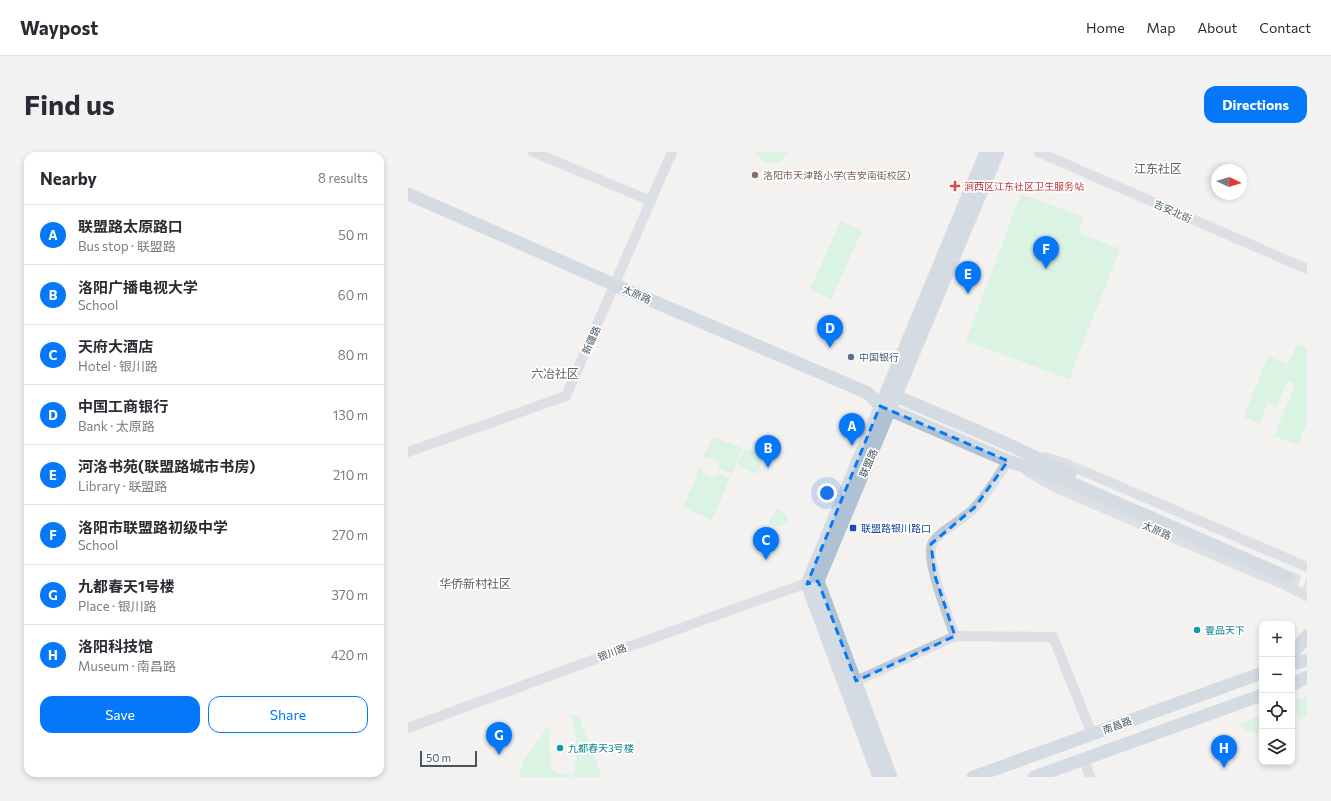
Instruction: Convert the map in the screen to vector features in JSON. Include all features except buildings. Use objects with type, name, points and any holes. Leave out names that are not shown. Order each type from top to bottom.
[{"type":"main road","name":"联盟路","points":[[891,394],[986,152]]},
{"type":"main road","name":"联盟路","points":[[813,582],[891,394],[998,152]]},
{"type":"main road","name":"太原路","points":[[408,194],[615,285],[868,393],[885,408],[1008,461],[1062,479],[1289,573],[1060,470],[1012,446],[891,394],[868,393]]},
{"type":"main road","points":[[813,582],[856,681],[891,777]]},
{"type":"main road","points":[[813,582],[879,777]]},
{"type":"main road","points":[[1295,650],[1307,636]]},
{"type":"main road","points":[[1295,663],[1307,660]]},
{"type":"main road","name":"南昌路","points":[[973,777],[1259,674]]},
{"type":"main road","points":[[1295,684],[1307,678]]},
{"type":"main road","points":[[1295,684],[1307,682]]},
{"type":"main road","name":"南昌路","points":[[1034,777],[1259,696]]},
{"type":"street","points":[[533,152],[651,201]]},
{"type":"street","name":"新疆路","points":[[408,452],[566,396],[672,152]]},
{"type":"street","name":"吉安北街","points":[[1038,152],[1307,269]]},
{"type":"street","name":"太原路","points":[[1012,446],[1067,464],[1307,567]]},
{"type":"street","points":[[955,636],[935,576],[930,554],[931,544],[937,537],[975,507],[1008,461]]},
{"type":"street","name":"太原路","points":[[1008,461],[1054,487],[1271,579],[1307,596]]},
{"type":"street","name":"银川路","points":[[408,728],[628,647],[813,582]]},
{"type":"street","points":[[856,681],[955,636],[1053,638],[1092,734]]},
{"type":"street","points":[[1084,759],[1090,777]]},
{"type":"highlighted area","points":[[880,406],[1008,461],[975,507],[931,544],[935,576],[955,636],[856,681],[818,581],[807,584]]},
{"type":"green space","points":[[755,152],[787,152],[781,161],[769,163],[760,159]]},
{"type":"green space","points":[[1021,194],[1083,217],[1079,233],[1120,249],[1069,379],[966,341]]},
{"type":"green space","points":[[841,221],[862,231],[831,299],[810,289]]},
{"type":"green space","points":[[1297,344],[1307,348],[1307,423],[1298,445],[1274,436],[1295,384],[1287,381],[1277,406],[1268,403],[1259,423],[1244,417],[1268,356],[1288,364]]},
{"type":"green space","points":[[713,437],[742,448],[732,474],[719,468],[718,461],[714,458],[703,458]]},
{"type":"green space","points":[[756,437],[770,443],[757,474],[737,465],[744,449],[750,451]]},
{"type":"green space","points":[[700,468],[703,469],[705,475],[708,476],[716,476],[718,473],[730,478],[712,520],[683,507]]},
{"type":"green space","points":[[776,509],[785,513],[787,517],[787,522],[779,527],[769,523]]},
{"type":"green space","points":[[1307,696],[1307,716],[1300,719],[1295,708],[1295,701]]},
{"type":"green space","points":[[570,715],[578,715],[602,777],[573,777],[576,738]]},
{"type":"green space","points":[[1259,716],[1259,733],[1252,733],[1239,724]]},
{"type":"green space","points":[[549,725],[551,770],[562,774],[572,775],[571,777],[518,777],[524,760]]},
{"type":"tunnel","points":[[1287,577],[1307,585]]},
{"type":"place","name":"洛阳市天津路小学(吉安南街校区)","points":[[755,175]]},
{"type":"place","name":"涧西区江东社区卫生服务站","points":[[955,186]]},
{"type":"place","name":"洛阳市联盟路初级中学","points":[[1046,269]]},
{"type":"place","name":"河洛书苑(联盟路城市书房)","points":[[968,294]]},
{"type":"place","name":"中国工商银行","points":[[830,348]]},
{"type":"place","name":"中国银行","points":[[851,357]]},
{"type":"place","name":"联盟路太原路口","points":[[852,446]]},
{"type":"place","name":"洛阳广播电视大学","points":[[768,468]]},
{"type":"place","name":"联盟路银川路口","points":[[853,528]]},
{"type":"place","name":"天府大酒店","points":[[766,560]]},
{"type":"place","name":"壹品天下","points":[[1197,630]]},
{"type":"place","name":"九都春天3号楼","points":[[560,748]]},
{"type":"place","name":"九都春天1号楼","points":[[499,755]]},
{"type":"place","name":"洛阳科技馆","points":[[1224,768]]},
{"type":"district","name":"江东社区","points":[[1158,169]]},
{"type":"district","name":"六冶社区","points":[[555,374]]},
{"type":"district","name":"华侨新村社区","points":[[475,584]]}]
